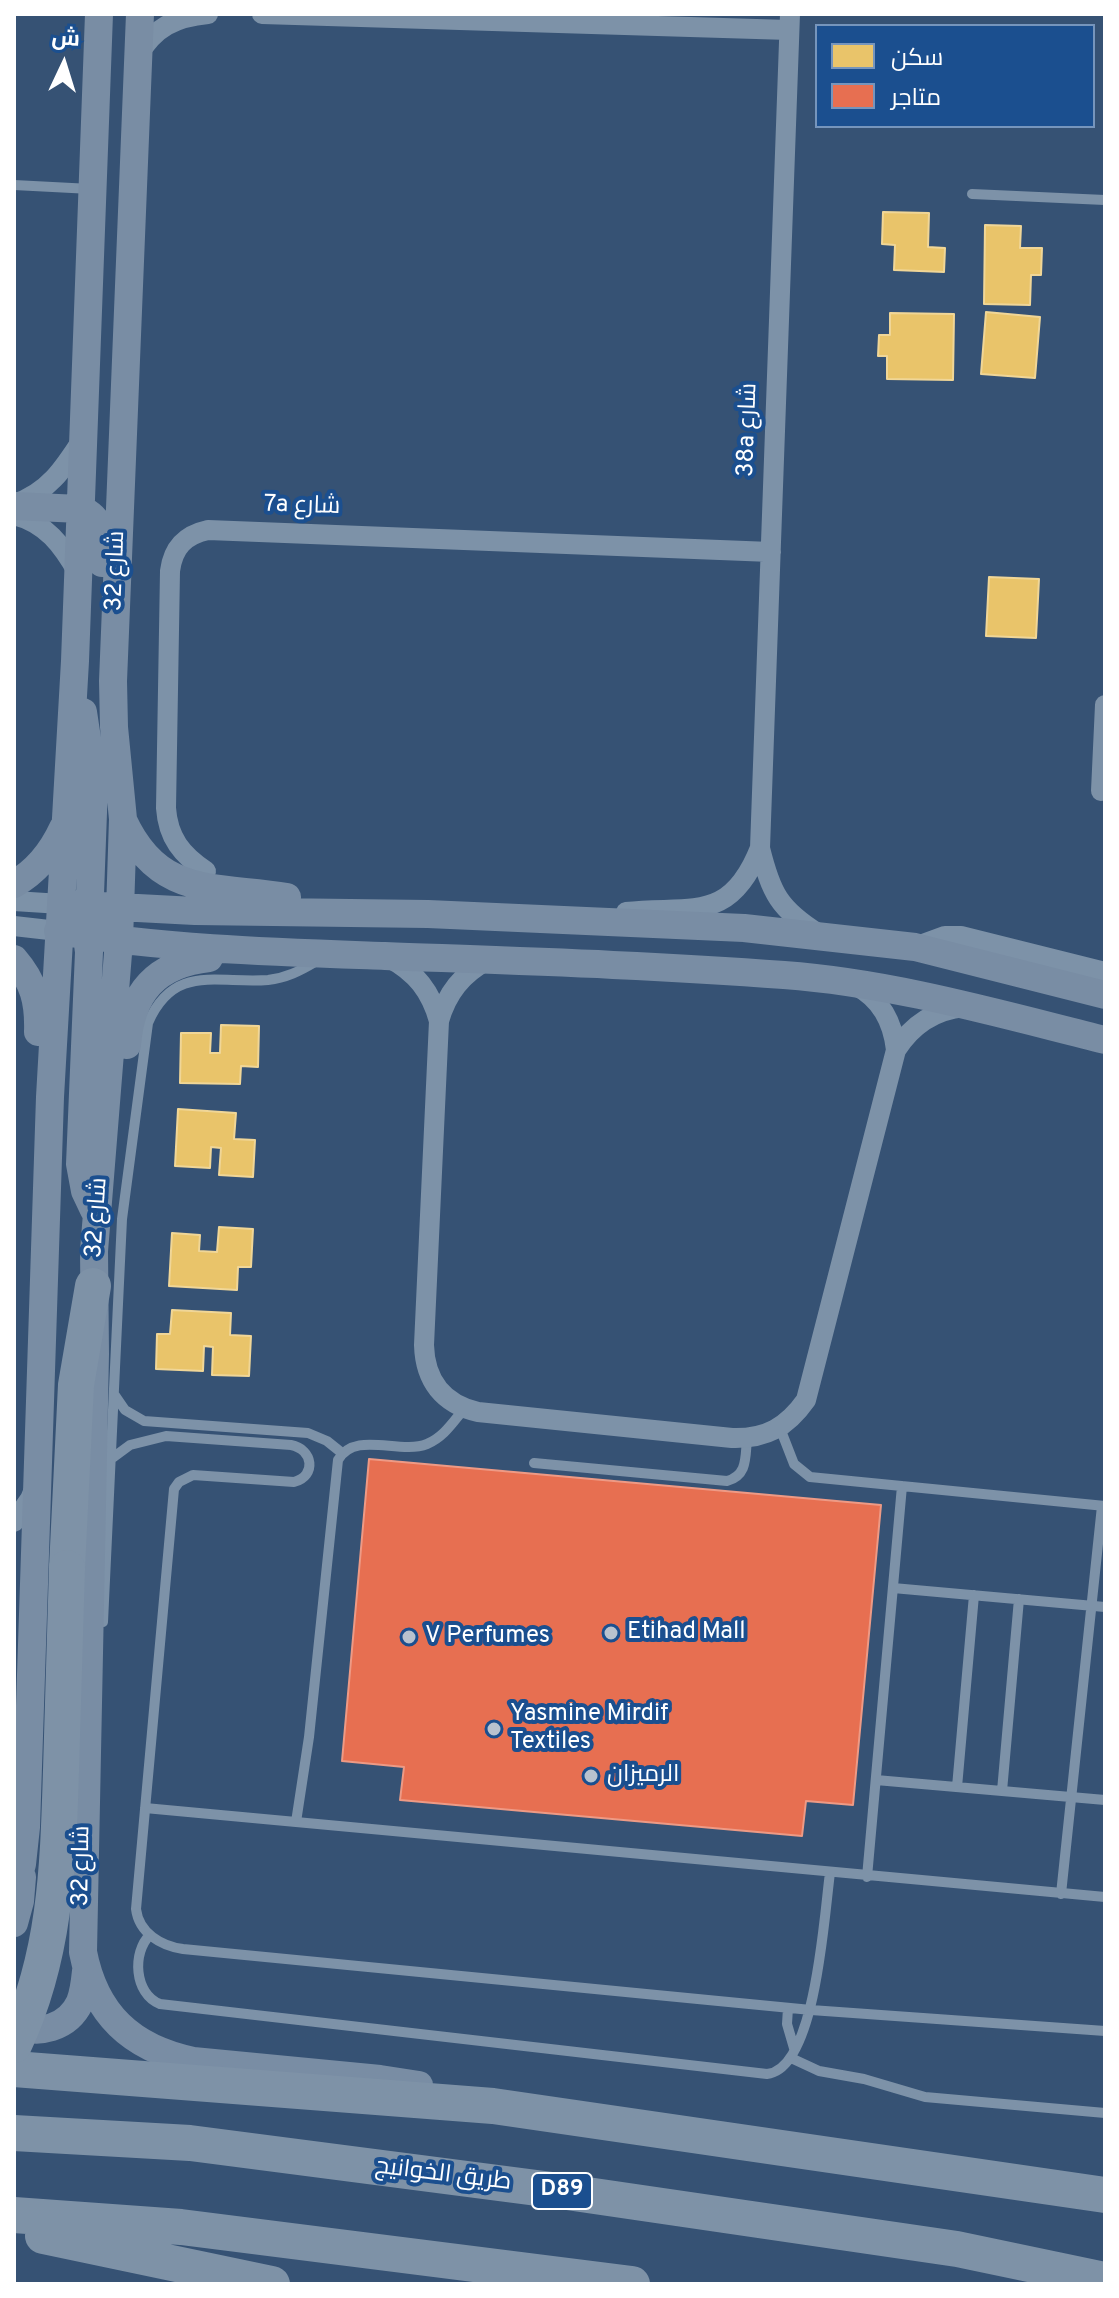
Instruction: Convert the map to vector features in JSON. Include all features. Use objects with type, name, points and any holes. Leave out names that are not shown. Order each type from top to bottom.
[{"type":"highway","points":[[14,2045],[36,1990],[50,1935],[57,1879],[76,1385],[93,1286]]},
{"type":"highway","points":[[14,2069],[493,2106],[1105,2195]]},
{"type":"highway","name":"طريق الخوانيج","points":[[14,2133],[190,2143],[560,2191],[957,2249],[1105,2280]]},
{"type":"highway","points":[[14,2215],[181,2227],[632,2284]]},
{"type":"highway","points":[[14,2229],[272,2284]]},
{"type":"highway","points":[[957,2249],[1105,2260]]},
{"type":"street","name":"شارع 32","points":[[14,1893],[22,1864],[26,1827],[50,1097],[75,661],[99,14]]},
{"type":"street","name":"شارع 32","points":[[106,907],[123,819],[113,681],[140,14]]},
{"type":"street","points":[[138,56],[144,44],[164,26],[189,16],[208,14]]},
{"type":"street","points":[[262,14],[789,22]]},
{"type":"street","name":"38a شارع","points":[[789,22],[760,848],[767,880],[782,907],[824,937]]},
{"type":"street","points":[[14,505],[34,496],[55,479],[84,436]]},
{"type":"street","points":[[14,505],[80,509],[95,518],[102,533],[99,638],[113,681]]},
{"type":"street","points":[[14,515],[37,523],[49,532],[60,543],[78,573]]},
{"type":"street","name":"7a شارع","points":[[206,871],[191,861],[175,842],[166,808],[170,571],[171,558],[185,538],[208,530],[771,552]]},
{"type":"street","points":[[75,661],[94,785],[90,894],[106,907]]},
{"type":"street","points":[[1101,791],[1105,705]]},
{"type":"street","points":[[123,819],[130,836],[146,857],[167,875],[184,883],[302,900],[350,913]]},
{"type":"street","points":[[14,884],[47,856],[65,823]]},
{"type":"street","name":"38a شارع","points":[[584,922],[629,912],[709,907],[723,900],[746,879],[760,848]]},
{"type":"street","points":[[14,901],[60,917],[87,937],[266,952],[771,974],[850,983],[968,1006],[1105,1040]]},
{"type":"street","points":[[106,907],[102,925],[119,941]]},
{"type":"street","points":[[14,926],[106,907],[428,914],[731,927],[915,947],[1105,995]]},
{"type":"street","points":[[915,947],[945,936],[961,936],[1105,972]]},
{"type":"street","points":[[87,937],[89,952],[80,1164],[85,1191],[98,1215]]},
{"type":"street","name":"شارع 32","points":[[119,941],[93,1286],[95,1354],[82,1933],[86,1971],[95,1994],[117,2023],[146,2046],[168,2056],[409,2083],[493,2106]]},
{"type":"street","points":[[106,1121],[123,1088],[131,1015],[147,986],[167,970],[190,960],[266,952]]},
{"type":"street","points":[[386,956],[410,971],[420,982],[429,994],[439,1021]]},
{"type":"street","points":[[14,959],[33,987],[37,1002],[38,1061],[50,1097]]},
{"type":"street","points":[[488,960],[476,966],[456,985],[448,996],[439,1021],[424,1358],[427,1372],[441,1394],[464,1409],[747,1439],[764,1436],[780,1428],[795,1416],[806,1400],[896,1050],[904,1038],[926,1019],[953,1008],[968,1006]]},
{"type":"street","points":[[850,983],[863,990],[883,1010],[894,1036],[896,1050]]},
{"type":"street","points":[[14,1522],[30,1499],[38,1479]]},
{"type":"street","points":[[14,1625],[32,1661]]},
{"type":"street","points":[[14,1923],[20,1901],[22,1864]]},
{"type":"street","points":[[14,2024],[31,2030],[45,2030],[59,2025],[79,2005],[86,1971]]},
{"type":"lane","points":[[14,185],[91,189]]},
{"type":"lane","points":[[972,194],[1105,200]]},
{"type":"lane","points":[[85,1735],[100,1655],[107,1570],[122,1219],[146,1037],[154,1011],[172,991],[196,979],[277,978],[299,971],[329,954]]},
{"type":"lane","points":[[113,1392],[125,1410],[144,1421],[308,1433],[327,1441],[342,1453]]},
{"type":"lane","points":[[296,1822],[309,1737],[338,1460],[342,1453],[355,1445],[420,1446],[440,1436],[464,1409]]},
{"type":"lane","points":[[780,1428],[794,1464],[810,1477],[1104,1506],[1061,1894]]},
{"type":"lane","points":[[111,1459],[130,1445],[166,1436],[291,1445],[305,1451],[310,1458],[307,1474],[302,1480],[294,1482],[201,1475],[185,1477],[174,1489],[136,1909],[140,1924],[165,1945],[788,2008],[1105,2031]]},
{"type":"lane","points":[[534,1463],[727,1481],[740,1475],[744,1468],[747,1439]]},
{"type":"lane","points":[[867,1877],[902,1486]]},
{"type":"lane","points":[[893,1588],[1105,1607]]},
{"type":"lane","points":[[957,1787],[974,1595]]},
{"type":"lane","points":[[1002,1791],[1019,1599]]},
{"type":"lane","points":[[876,1780],[1105,1800]]},
{"type":"lane","points":[[145,1808],[1105,1897]]},
{"type":"lane","points":[[150,1935],[142,1947],[140,1980],[148,1998],[160,2004],[767,2074],[782,2070],[807,2026],[830,1873]]},
{"type":"lane","points":[[788,2008],[787,2024],[792,2053],[803,2065],[819,2071],[864,2079],[925,2097],[1105,2113]]},
{"type":"building: سكن","points":[[883,212],[929,213],[928,247],[945,248],[944,272],[894,270],[895,245],[882,244]]},
{"type":"building: سكن","points":[[985,225],[1021,226],[1020,248],[1042,248],[1041,275],[1031,275],[1030,305],[984,304]]},
{"type":"building: سكن","points":[[986,312],[1040,317],[1035,378],[981,374]]},
{"type":"building: سكن","points":[[890,313],[954,314],[953,380],[887,379],[887,356],[878,356],[879,335],[890,335]]},
{"type":"building: سكن","points":[[989,577],[1039,579],[1036,638],[986,636]]},
{"type":"building: سكن","points":[[221,1025],[259,1026],[258,1067],[241,1066],[240,1084],[180,1083],[181,1033],[211,1033],[210,1053],[220,1053]]},
{"type":"building: سكن","points":[[178,1109],[236,1113],[234,1139],[255,1140],[253,1177],[219,1175],[221,1148],[211,1147],[210,1168],[175,1166]]},
{"type":"building: سكن","points":[[219,1227],[253,1229],[251,1267],[238,1267],[237,1290],[169,1286],[172,1233],[200,1235],[199,1251],[217,1252]]},
{"type":"building: سكن","points":[[172,1310],[231,1313],[230,1335],[251,1336],[249,1376],[212,1375],[213,1347],[204,1346],[203,1371],[156,1369],[157,1334],[170,1334]]},
{"type":"building: متاجر","name":"Etihad Mall","points":[[369,1459],[881,1505],[853,1805],[806,1801],[802,1836],[400,1800],[404,1767],[342,1761]]},
{"type":"place","name":"Etihad Mall","points":[[611,1633]]},
{"type":"place","name":"V Perfumes","points":[[409,1637]]},
{"type":"place","name":"Yasmine Mirdif Textiles","points":[[494,1729]]},
{"type":"place","name":"الرميزان","points":[[591,1776]]}]
